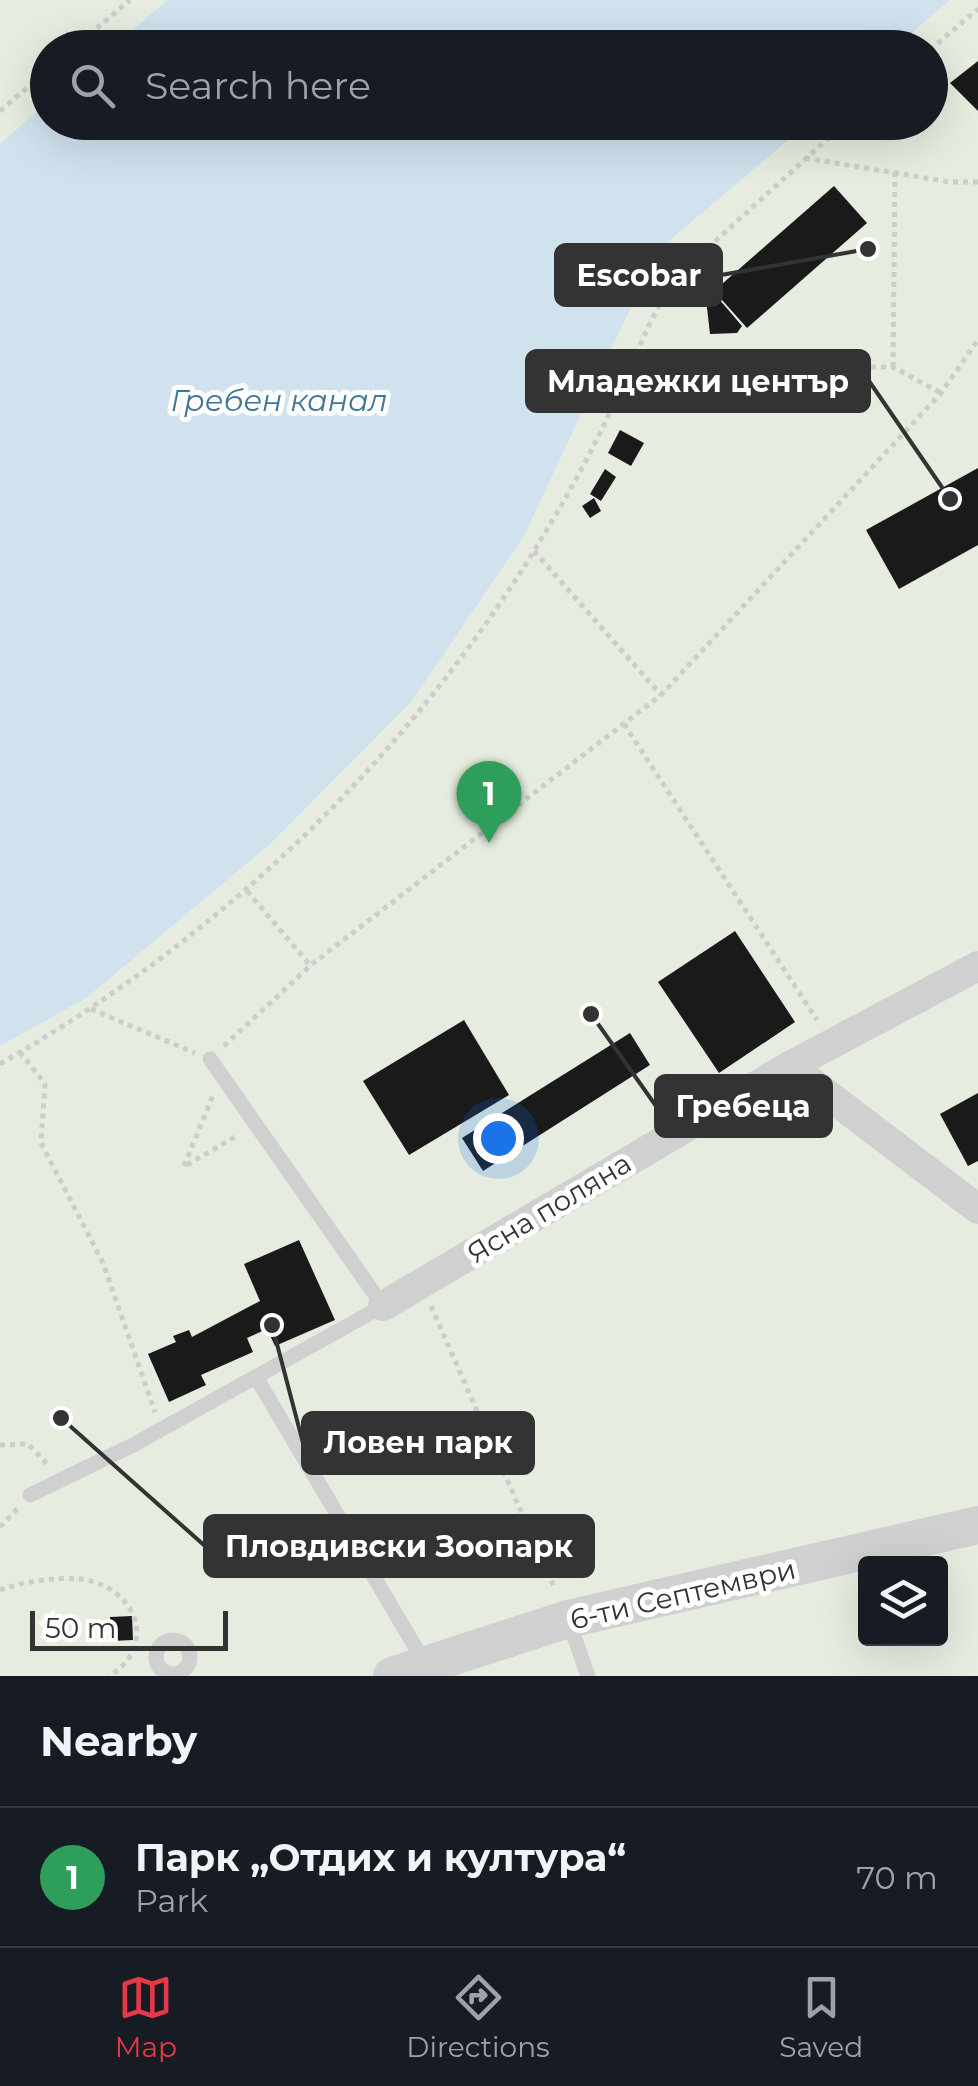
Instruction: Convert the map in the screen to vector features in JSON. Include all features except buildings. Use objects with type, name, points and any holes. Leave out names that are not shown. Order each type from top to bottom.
[{"type":"street","name":"Ясна поляна","points":[[383,1306],[790,1066],[978,966]]},
{"type":"street","points":[[790,1066],[978,1209]]},
{"type":"street","name":"6-ти Септември","points":[[409,1670],[568,1620],[978,1526]]},
{"type":"lane","points":[[30,1494],[162,1430],[383,1306],[210,1059]]},
{"type":"lane","points":[[256,1377],[409,1670]]},
{"type":"lane","points":[[568,1620],[588,1676]]},
{"type":"path","points":[[95,30],[130,0]]},
{"type":"path","points":[[948,35],[978,9]]},
{"type":"path","points":[[0,111],[30,85]]},
{"type":"path","points":[[0,1064],[91,1009],[247,891],[391,745],[452,670],[534,552],[589,455],[658,305],[676,277],[826,140]]},
{"type":"path","points":[[805,158],[978,182]]},
{"type":"path","points":[[893,367],[895,172]]},
{"type":"path","points":[[91,1009],[210,1059],[311,965],[661,695],[941,393],[978,340]]},
{"type":"path","points":[[630,367],[893,367],[941,393]]},
{"type":"path","points":[[534,552],[661,695]]},
{"type":"path","points":[[624,724],[833,1043]]},
{"type":"path","points":[[247,891],[311,965]]},
{"type":"path","points":[[20,1052],[45,1084],[41,1143],[104,1263],[162,1430]]},
{"type":"path","points":[[221,1074],[184,1166],[257,1124]]},
{"type":"path","points":[[421,1284],[568,1620]]},
{"type":"path","points":[[0,1445],[28,1444],[62,1479]]},
{"type":"path","points":[[0,1590],[16,1584],[80,1579],[106,1586],[126,1599],[138,1618],[139,1638],[124,1667],[109,1676]]},
{"type":"shaded area","points":[[0,0],[978,0],[978,1676],[0,1676]]},
{"type":"water","points":[[168,0],[950,0],[915,30],[132,30]]},
{"type":"water","name":"Гребен канал","points":[[30,118],[30,140],[788,140],[657,251],[524,536],[411,702],[269,845],[86,998],[0,1046],[0,144]]},
{"type":"place","name":"Escobar","points":[[868,249]]},
{"type":"place","name":"Младежки център","points":[[950,499]]},
{"type":"place","name":"Парк „Отдих и култура“","points":[[489,843]]},
{"type":"place","name":"Гребеца","points":[[591,1014]]},
{"type":"place","name":"Ловен парк","points":[[272,1325]]},
{"type":"place","name":"Пловдивски Зоопарк","points":[[61,1418]]}]
